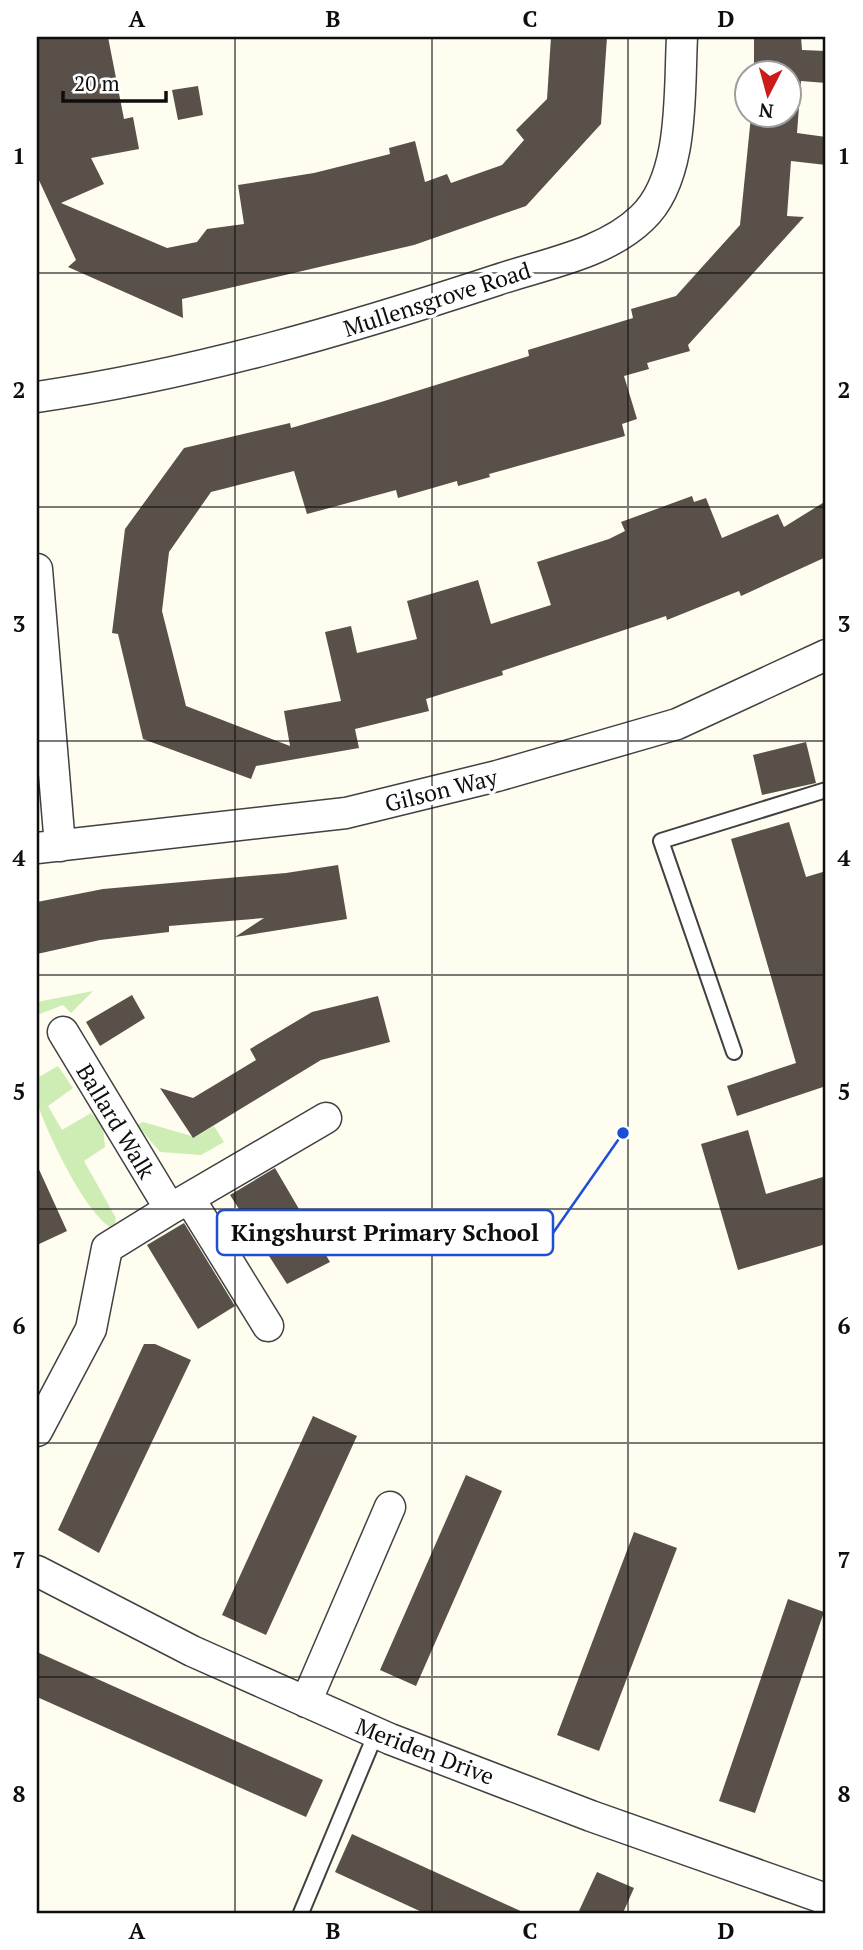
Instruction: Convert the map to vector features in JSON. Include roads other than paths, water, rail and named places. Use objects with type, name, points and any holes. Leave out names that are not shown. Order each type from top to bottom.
[{"type":"street","name":"Mullensgrove Road","points":[[37,397],[103,387],[236,359],[350,328],[602,245],[642,218],[662,189],[677,139],[682,37]]},
{"type":"street","points":[[37,569],[49,847]]},
{"type":"street","name":"Gilson Way","points":[[49,847],[346,813],[498,776],[677,724],[826,657]]},
{"type":"street","name":"Ballard Walk","points":[[63,1032],[268,1326]]},
{"type":"street","points":[[37,1431],[91,1329],[107,1248],[326,1118]]},
{"type":"street","points":[[306,1702],[390,1507]]},
{"type":"street","name":"Meriden Drive","points":[[37,1571],[192,1651],[376,1733],[591,1816],[826,1899]]},
{"type":"lane","points":[[734,1052],[660,841],[826,790]]},
{"type":"lane","points":[[301,1913],[376,1733]]},
{"type":"place","name":"Kingshurst Primary School","points":[[623,1133]]}]
